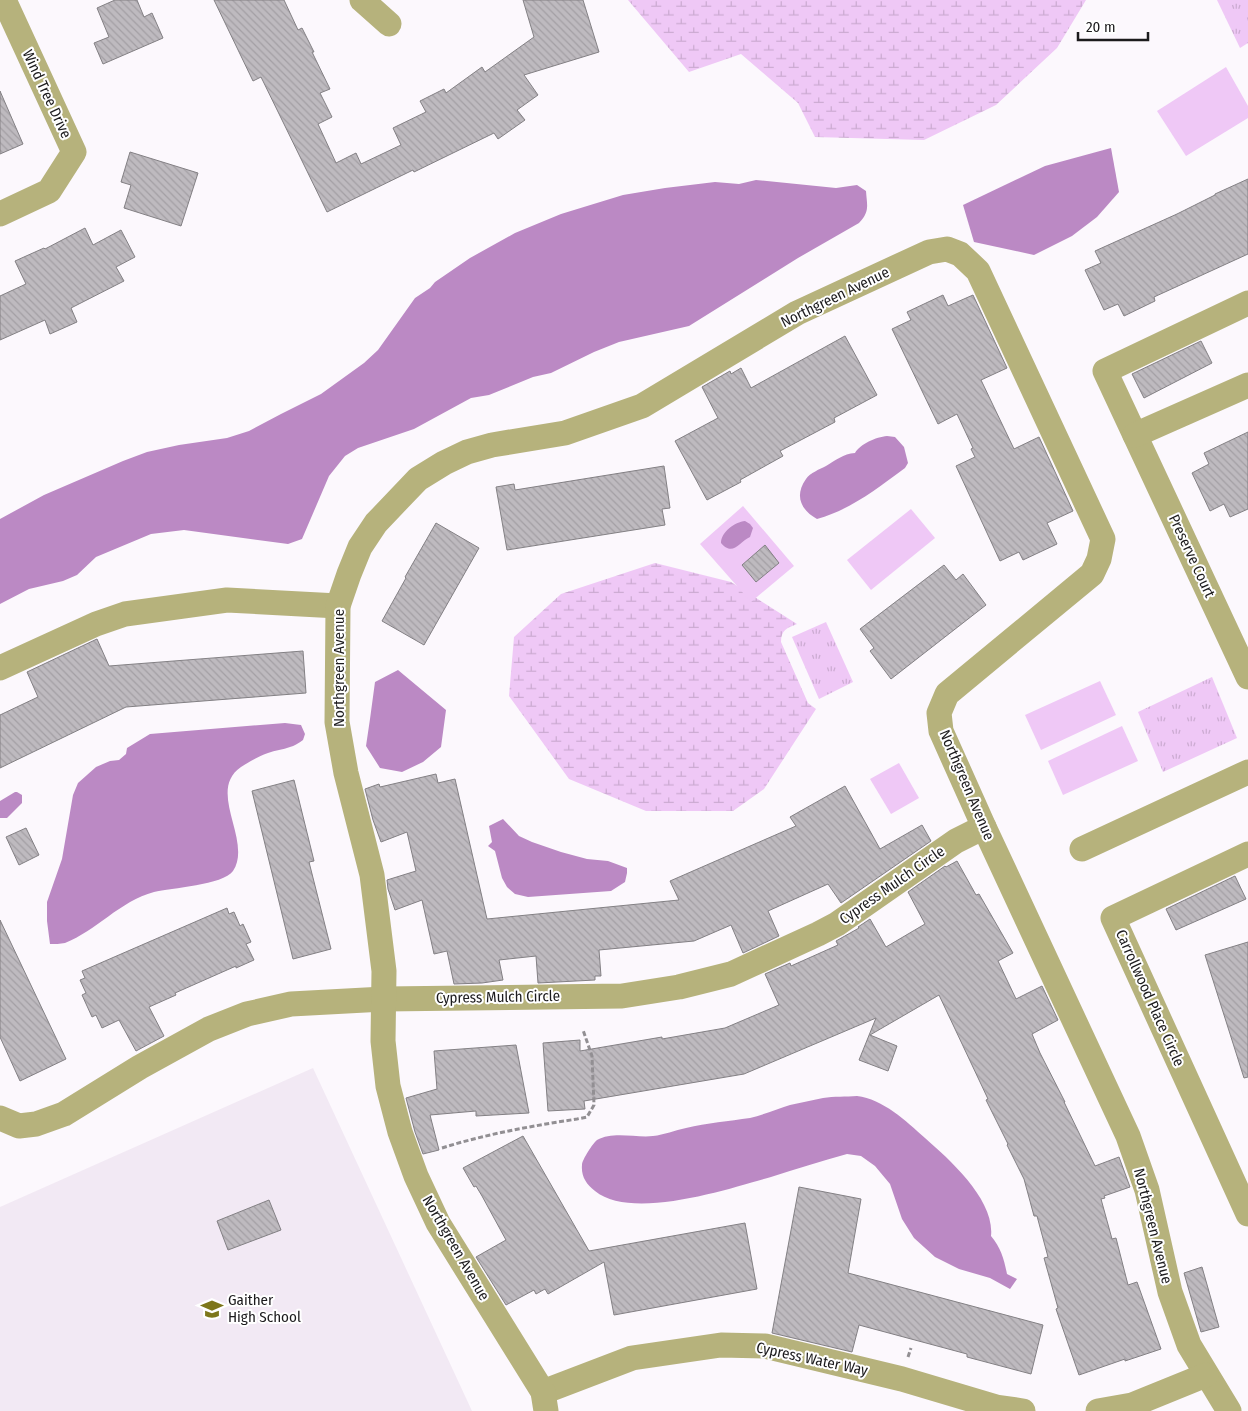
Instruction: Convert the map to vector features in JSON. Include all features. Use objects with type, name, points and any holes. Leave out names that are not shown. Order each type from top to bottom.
[{"type":"street","name":"Wind Tree Drive","points":[[0,214],[49,191],[74,152],[4,0]]},
{"type":"street","points":[[362,0],[389,24]]},
{"type":"street","name":"Northgreen Avenue","points":[[544,1401],[438,1223],[416,1176],[400,1132],[388,1086],[383,1041],[384,971],[372,875],[346,773],[337,722],[338,606],[360,547],[376,523],[418,479],[444,463],[466,452],[492,445],[565,433],[642,406],[797,313],[929,252],[947,249],[960,254],[978,271],[1103,539],[1099,559],[1092,574],[947,694],[939,713],[941,731],[1128,1136],[1147,1190],[1170,1292],[1189,1345],[1229,1411]]},
{"type":"street","name":"Preserve Court","points":[[1248,303],[1105,371],[1248,677]]},
{"type":"street","points":[[1135,436],[1248,385]]},
{"type":"street","points":[[0,668],[96,624],[125,614],[227,600],[338,606]]},
{"type":"street","points":[[1082,848],[1248,772]]},
{"type":"street","name":"Cypress Mulch Circle","points":[[0,1118],[19,1126],[36,1124],[64,1114],[140,1067],[209,1028],[247,1014],[291,1004],[384,998],[622,996],[679,987],[731,974],[837,924],[956,840],[984,827]]},
{"type":"street","name":"Carrollwood Place Circle","points":[[1248,854],[1113,918],[1241,1188],[1248,1214]]},
{"type":"street","name":"Cypress Water Way","points":[[544,1401],[632,1358],[721,1345],[764,1346],[902,1380],[996,1407],[1023,1411]]},
{"type":"street","points":[[1098,1411],[1132,1405],[1206,1375]]},
{"type":"path","points":[[442,1148],[514,1130],[586,1117],[594,1105],[595,1093],[592,1056],[583,1030]]},
{"type":"shaded area","points":[[1111,148],[1119,192],[1097,217],[1072,236],[1034,255],[974,242],[963,205],[1045,166]]},
{"type":"shaded area","points":[[756,180],[836,188],[857,185],[866,191],[866,212],[859,223],[798,258],[689,326],[619,342],[551,373],[533,377],[489,395],[471,398],[414,429],[358,448],[345,456],[329,476],[302,539],[288,544],[184,530],[151,534],[96,557],[77,575],[63,581],[29,589],[0,604],[0,519],[44,495],[123,461],[147,452],[227,438],[249,431],[321,394],[364,363],[378,350],[415,298],[470,258],[515,233],[561,214],[623,195],[715,182],[739,184]]},
{"type":"shaded area","points":[[887,436],[895,437],[904,447],[908,463],[905,468],[863,498],[830,515],[817,519],[803,507],[800,497],[802,485],[815,471],[840,458],[855,453],[869,442]]},
{"type":"shaded area","points":[[745,521],[753,528],[750,537],[733,549],[725,547],[721,543],[726,531]]},
{"type":"shaded area","points":[[398,670],[446,710],[441,747],[423,762],[402,772],[380,768],[366,746],[375,682]]},
{"type":"shaded area","points":[[285,723],[301,725],[305,734],[303,740],[292,747],[258,757],[241,767],[231,777],[228,789],[228,803],[238,845],[238,859],[233,871],[219,880],[142,896],[76,938],[65,943],[50,944],[47,902],[62,859],[73,795],[78,783],[96,767],[110,761],[119,760],[126,754],[127,748],[150,734]]},
{"type":"shaded area","points":[[15,792],[22,795],[22,803],[7,818],[0,818],[0,801]]},
{"type":"shaded area","points":[[503,819],[519,836],[532,842],[561,852],[587,859],[608,861],[627,868],[625,882],[611,891],[528,897],[515,894],[507,887],[502,878],[495,851],[488,846],[492,842],[489,826]]},
{"type":"shaded area","name":"Gaither High School","points":[[313,1068],[472,1411],[0,1411],[0,1207]]},
{"type":"shaded area","points":[[857,1096],[876,1101],[902,1118],[958,1169],[969,1182],[986,1209],[990,1222],[991,1236],[1002,1254],[1007,1274],[1017,1279],[1010,1289],[990,1278],[959,1269],[935,1257],[914,1238],[902,1219],[890,1184],[875,1166],[861,1156],[847,1154],[706,1195],[656,1203],[632,1203],[611,1200],[589,1186],[583,1176],[582,1163],[590,1148],[597,1140],[603,1137],[657,1135],[702,1125],[750,1118],[790,1105],[819,1099]]},
{"type":"green space","points":[[628,0],[1086,0],[1057,48],[996,105],[924,140],[815,137],[798,103],[741,54],[689,72]]},
{"type":"green space","points":[[1217,0],[1248,0],[1248,43],[1240,48]]},
{"type":"green space","points":[[1226,67],[1248,106],[1248,118],[1186,156],[1157,111]]},
{"type":"green space","points":[[743,506],[794,566],[751,602],[700,544]]},
{"type":"green space","points":[[911,509],[935,538],[871,590],[847,560]]},
{"type":"green space","points":[[655,563],[731,582],[797,624],[785,630],[781,642],[808,703],[816,709],[764,789],[733,811],[646,811],[569,779],[509,696],[514,637],[561,594]]},
{"type":"green space","points":[[826,622],[853,682],[819,699],[792,637]]},
{"type":"green space","points":[[1212,677],[1237,738],[1163,772],[1138,712]]},
{"type":"green space","points":[[1100,681],[1116,715],[1041,750],[1025,715]]},
{"type":"green space","points":[[1122,726],[1138,761],[1063,795],[1048,761]]},
{"type":"green space","points":[[899,763],[919,798],[891,814],[870,779]]},
{"type":"building","points":[[115,0],[137,0],[144,17],[152,13],[163,38],[103,64],[94,43],[109,37],[97,8]]},
{"type":"building","points":[[214,0],[284,0],[298,30],[302,28],[330,89],[320,93],[332,117],[318,124],[336,163],[356,153],[361,164],[401,145],[393,128],[426,112],[420,101],[444,89],[446,93],[482,67],[485,72],[534,37],[523,0],[583,0],[599,52],[524,75],[538,95],[517,110],[525,120],[498,139],[494,133],[327,212],[261,77],[253,81]]},
{"type":"building","points":[[0,91],[23,144],[0,154]]},
{"type":"building","points":[[130,152],[198,173],[181,226],[124,208],[131,185],[121,182]]},
{"type":"building","points":[[1248,179],[1248,254],[1154,297],[1155,301],[1124,316],[1118,304],[1104,310],[1085,270],[1101,263],[1095,251]]},
{"type":"building","points":[[85,228],[93,245],[121,230],[135,257],[116,267],[124,281],[71,308],[77,322],[50,334],[45,320],[0,340],[0,296],[26,284],[15,261],[45,249]]},
{"type":"building","points":[[943,295],[948,306],[973,295],[1007,368],[981,380],[1014,449],[1039,437],[1073,511],[1047,523],[1057,544],[1023,560],[1019,552],[1000,561],[956,466],[975,457],[971,449],[973,448],[957,414],[938,424],[892,329],[911,320],[907,312]]},
{"type":"building","points":[[845,336],[877,395],[834,418],[835,422],[780,451],[783,456],[707,500],[675,441],[718,418],[702,387],[730,371],[731,374],[741,368],[751,388]]},
{"type":"building","points":[[1201,341],[1212,363],[1144,398],[1132,374]]},
{"type":"building","points":[[1248,432],[1248,509],[1230,517],[1224,504],[1210,511],[1192,473],[1209,464],[1204,453]]},
{"type":"building","points":[[664,466],[670,508],[662,509],[665,525],[507,550],[496,487],[514,484],[515,490]]},
{"type":"building","points":[[436,523],[479,548],[424,645],[382,621]]},
{"type":"building","points":[[765,545],[779,563],[756,582],[742,565]]},
{"type":"building","points":[[944,565],[956,580],[963,574],[986,605],[891,679],[870,651],[874,648],[860,629]]},
{"type":"building","points":[[97,639],[109,666],[303,651],[306,693],[126,707],[0,768],[0,715],[38,697],[27,672]]},
{"type":"building","points":[[436,774],[438,783],[455,779],[487,919],[679,900],[670,881],[796,826],[790,817],[845,786],[880,849],[922,825],[931,841],[841,903],[828,884],[768,911],[779,936],[743,953],[731,925],[694,941],[599,950],[601,976],[595,976],[595,980],[538,983],[536,956],[499,960],[503,980],[454,984],[447,951],[434,954],[422,900],[395,910],[387,880],[416,871],[407,832],[381,842],[365,789],[379,784],[380,787]]},
{"type":"building","points":[[294,780],[314,861],[309,862],[331,949],[293,959],[252,791]]},
{"type":"building","points":[[26,828],[39,855],[19,865],[6,837]]},
{"type":"building","points":[[957,861],[976,895],[979,894],[1013,953],[998,961],[1016,999],[1042,986],[1058,1020],[1032,1034],[1095,1166],[1119,1157],[1130,1187],[1104,1196],[1105,1198],[1101,1199],[1112,1239],[1116,1238],[1128,1285],[1137,1282],[1161,1349],[1079,1375],[1056,1309],[1058,1308],[1044,1258],[1048,1257],[1037,1216],[1034,1216],[1024,1179],[939,995],[870,1035],[897,1046],[888,1071],[859,1060],[876,1018],[744,1074],[584,1101],[585,1109],[548,1111],[543,1043],[580,1040],[580,1051],[662,1037],[662,1039],[725,1028],[779,1005],[765,974],[790,963],[791,966],[838,945],[836,941],[859,928],[870,919],[886,947],[925,924],[908,892],[945,866]]},
{"type":"building","points":[[1235,876],[1246,899],[1176,930],[1166,909]]},
{"type":"building","points":[[227,908],[229,914],[234,912],[240,926],[243,924],[251,942],[246,944],[254,960],[175,993],[176,995],[149,1007],[164,1036],[136,1051],[119,1020],[102,1028],[96,1015],[92,1017],[82,995],[86,993],[80,980],[85,978],[82,971]]},
{"type":"building","points":[[0,920],[66,1059],[20,1081],[0,1037]]},
{"type":"building","points":[[1248,942],[1248,1077],[1244,1078],[1205,955]]},
{"type":"building","points":[[516,1045],[529,1113],[476,1116],[476,1111],[430,1115],[439,1150],[423,1154],[406,1098],[437,1089],[434,1051]]},
{"type":"building","points":[[523,1136],[589,1251],[745,1223],[757,1289],[614,1315],[604,1262],[548,1294],[545,1289],[536,1294],[534,1290],[506,1305],[476,1257],[506,1240],[482,1196],[476,1186],[474,1187],[463,1168]]},
{"type":"building","points":[[799,1187],[861,1199],[848,1273],[1043,1325],[1031,1374],[967,1357],[967,1354],[859,1325],[852,1352],[772,1333]]},
{"type":"building","points":[[269,1200],[281,1230],[228,1250],[217,1221]]},
{"type":"building","points":[[1202,1267],[1219,1327],[1201,1332],[1184,1273]]},
{"type":"place","name":"Gaither High School","points":[[212,1309]]}]
